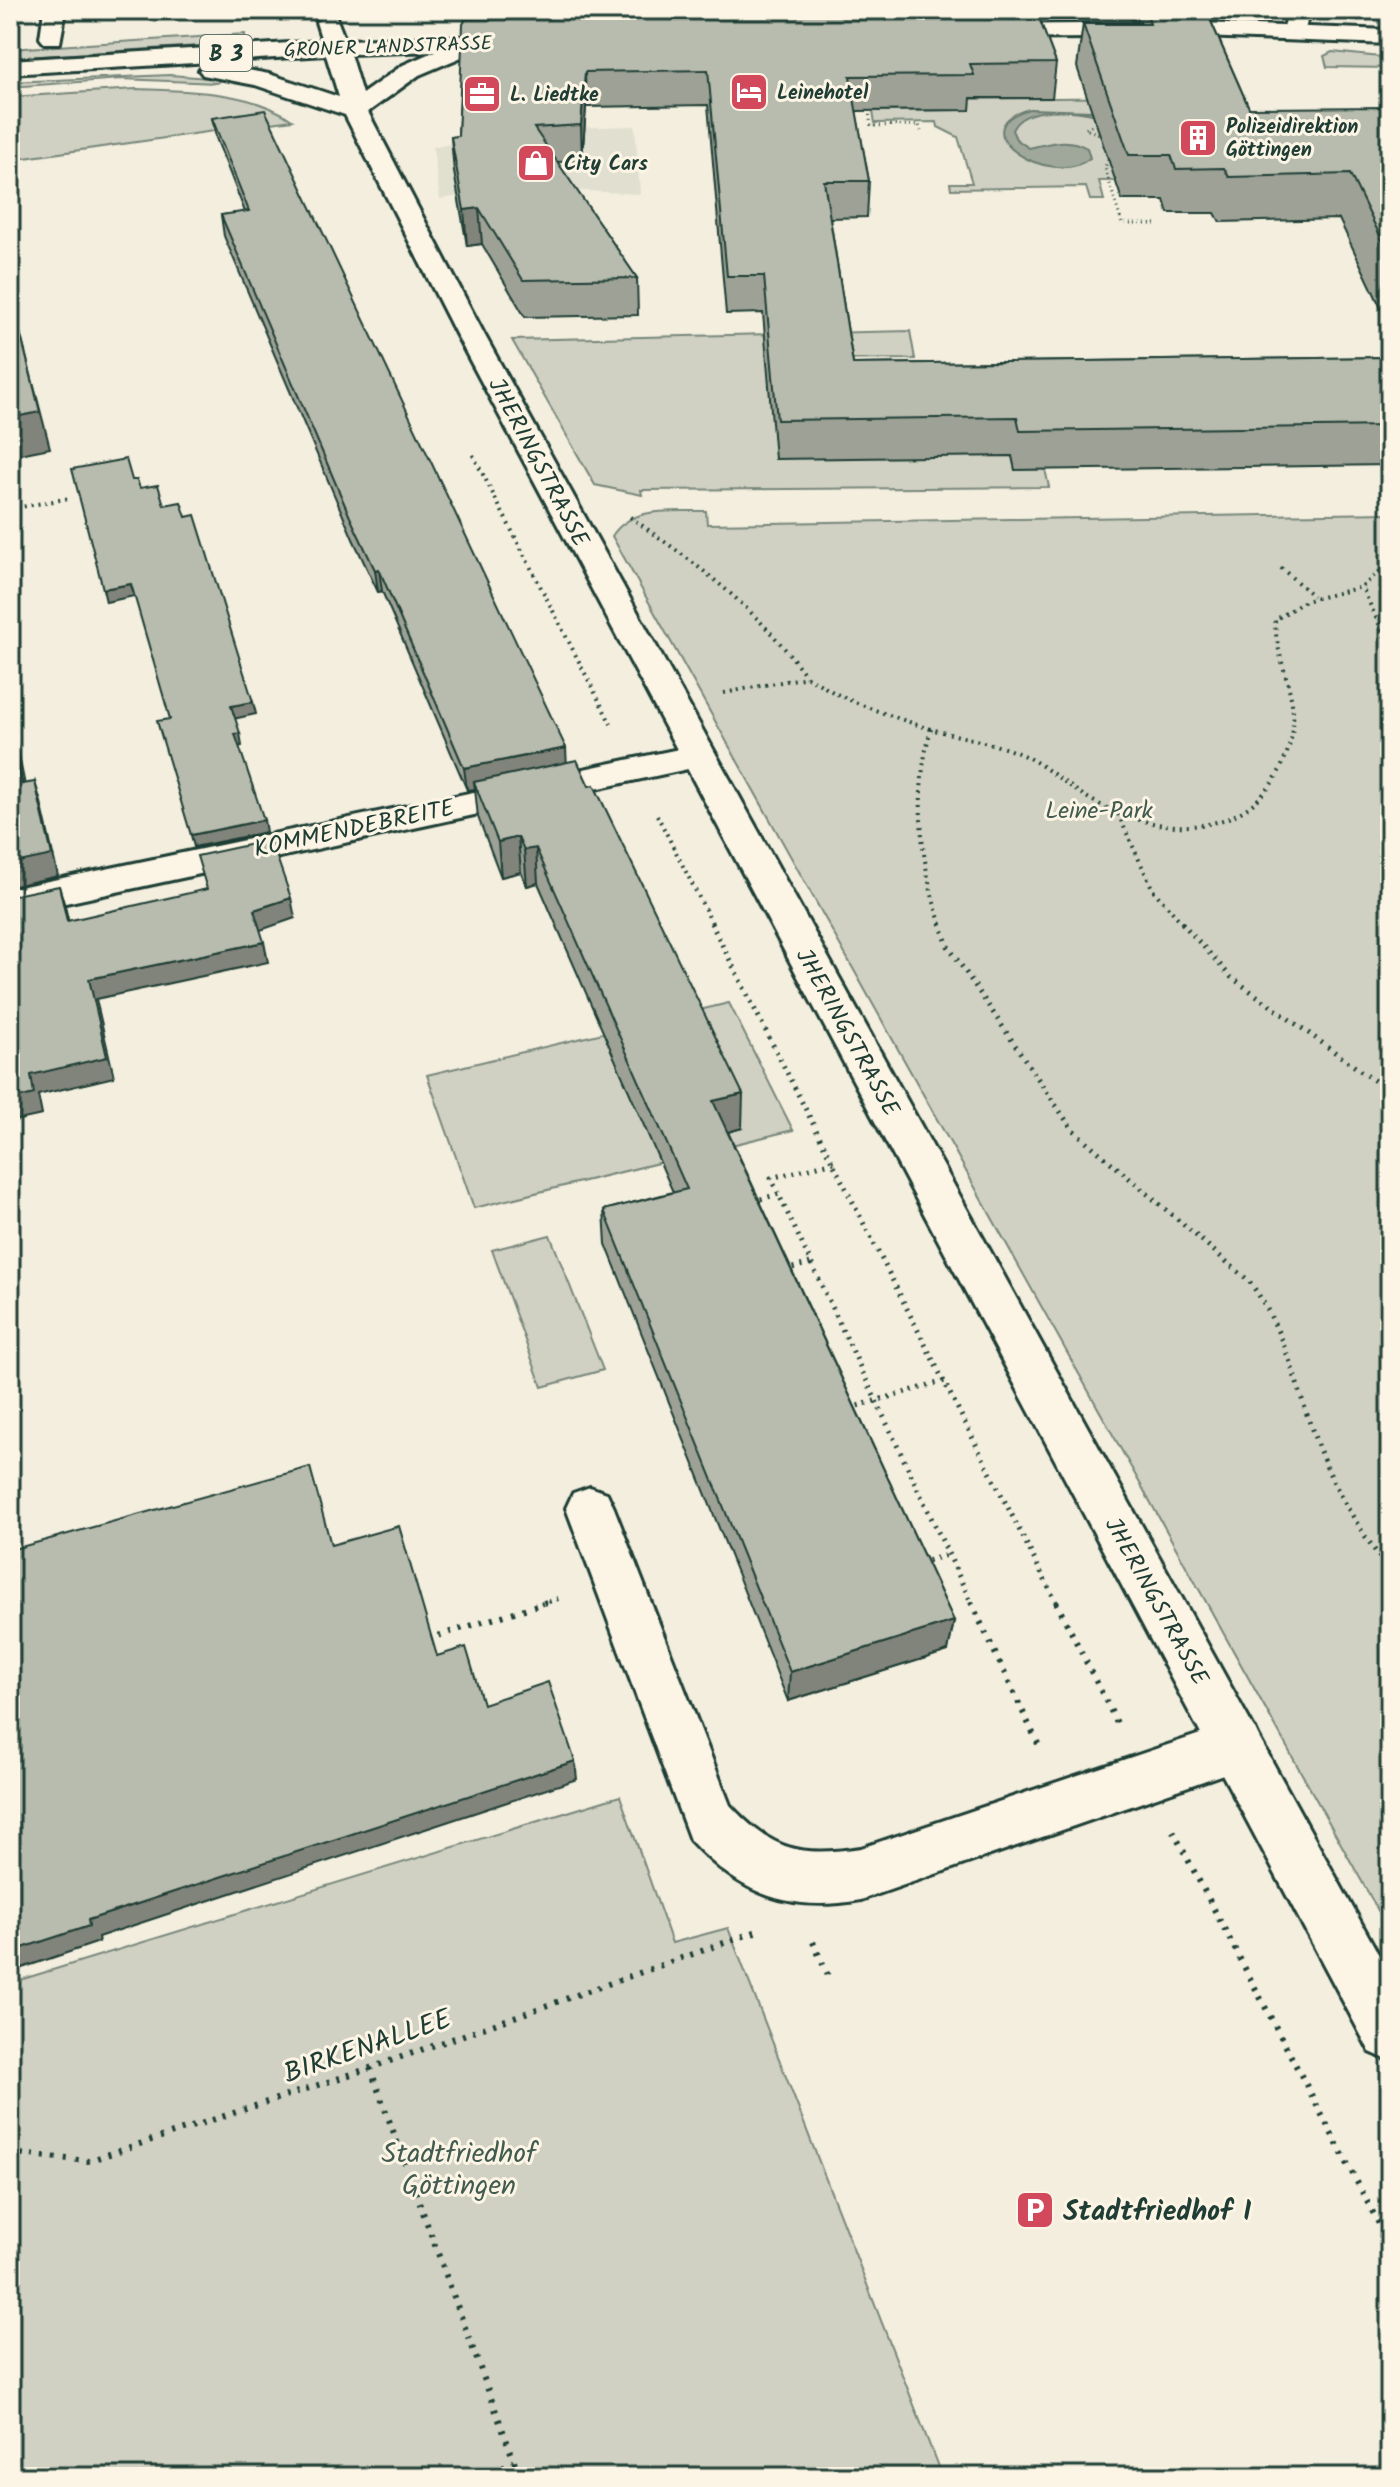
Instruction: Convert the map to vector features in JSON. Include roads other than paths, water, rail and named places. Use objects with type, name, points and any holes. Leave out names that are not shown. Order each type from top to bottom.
[{"type":"main road","points":[[52,38],[55,10]]},
{"type":"main road","name":"GRONER LANDSTRASSE","points":[[297,23],[358,21]]},
{"type":"main road","points":[[959,32],[1172,29],[1297,21],[1390,37]]},
{"type":"main road","name":"JHERINGSTRASSE","points":[[328,22],[355,110],[470,334],[1390,2032]]},
{"type":"main road","points":[[24,40],[82,36]]},
{"type":"main road","name":"GRONER LANDSTRASSE","points":[[10,67],[336,47],[548,41]]},
{"type":"main road","points":[[117,60],[260,79],[355,110],[429,61],[500,42]]},
{"type":"main road","name":"KOMMENDEBREITE","points":[[10,902],[698,756]]},
{"type":"main road","points":[[599,1531],[709,1822],[731,1848],[759,1867],[792,1878],[827,1881],[861,1874],[1236,1746]]},
{"type":"place","name":"Leinehotel","points":[[749,92]]},
{"type":"place","name":"L. Liedtke","points":[[482,94]]},
{"type":"place","name":"Polizeidirektion Göttingen","points":[[1198,138]]},
{"type":"place","name":"City Cars","points":[[536,163]]},
{"type":"place","name":"Stadtfriedhof I","points":[[1035,2210]]},
{"type":"park label","name":"Leine-Park","points":[[1099,810]]},
{"type":"park label","name":"Stadtfriedhof Göttingen","points":[[459,2168]]}]
